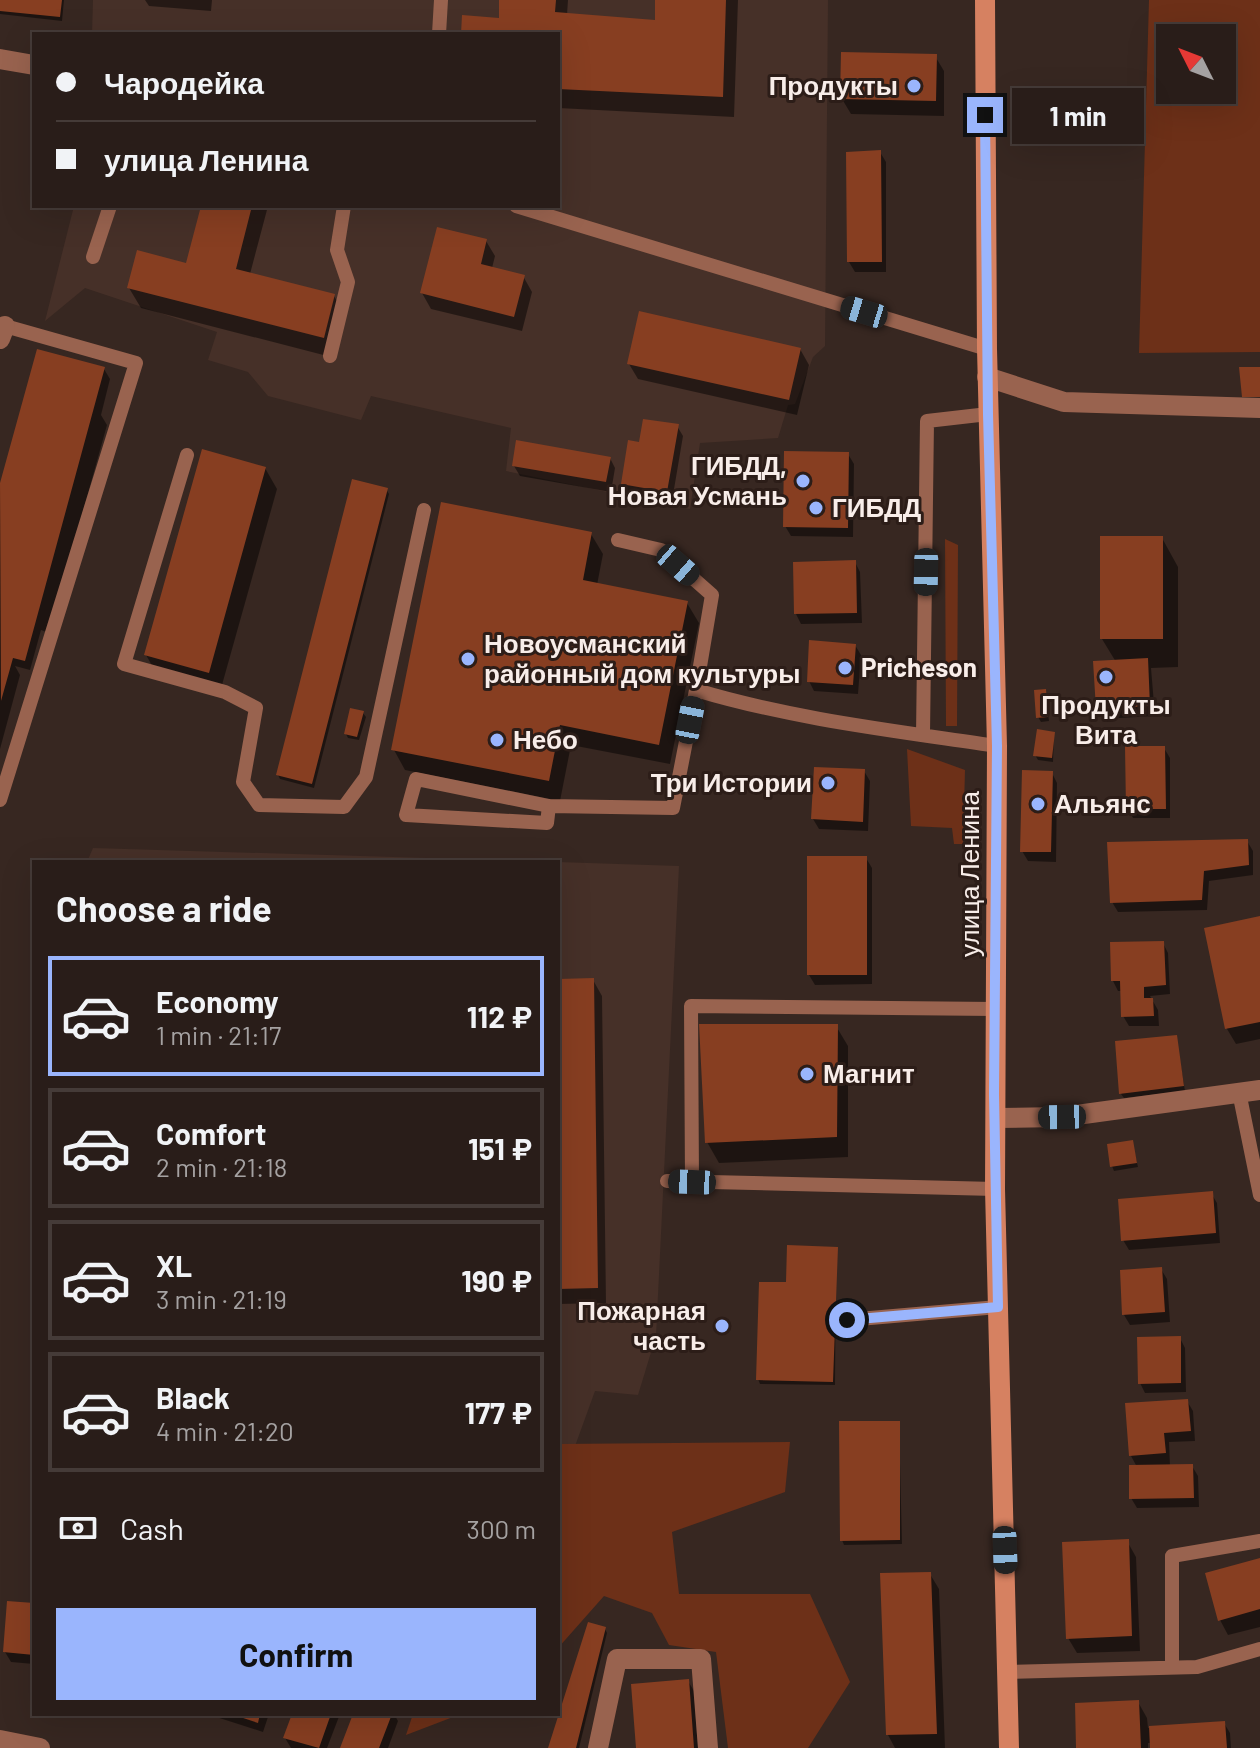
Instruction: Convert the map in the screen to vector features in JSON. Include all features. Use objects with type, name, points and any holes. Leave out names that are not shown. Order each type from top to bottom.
[{"type":"main road","name":"улица Ленина","points":[[985,0],[987,377],[997,746],[995,1189],[1009,1748]]},
{"type":"street","points":[[0,59],[32,65]]},
{"type":"street","points":[[987,377],[1064,402],[1260,408]]},
{"type":"street","points":[[997,1118],[1062,1117],[1250,1091]]},
{"type":"street","points":[[598,1748],[617,1659],[701,1659],[708,1748]]},
{"type":"street","points":[[11,1744],[40,1748]]},
{"type":"lane","points":[[439,32],[441,0]]},
{"type":"lane","points":[[93,257],[109,208]]},
{"type":"lane","points":[[330,356],[348,282],[337,250],[344,208]]},
{"type":"lane","points":[[523,208],[987,349]]},
{"type":"lane","points":[[0,800],[136,363],[2,332]]},
{"type":"lane","points":[[923,735],[927,421],[988,414]]},
{"type":"lane","points":[[187,455],[124,664],[225,692],[256,708],[243,782],[259,805],[344,807],[366,777],[424,510]]},
{"type":"lane","points":[[549,806],[547,823],[406,815],[416,779],[549,806],[673,808],[712,595],[661,550],[618,540]]},
{"type":"lane","points":[[696,690],[725,699],[997,746]]},
{"type":"lane","points":[[692,1182],[691,1006],[995,1009]]},
{"type":"lane","points":[[1250,1091],[1260,1195]]},
{"type":"lane","points":[[667,1181],[995,1189]]},
{"type":"lane","points":[[847,1320],[998,1307]]},
{"type":"lane","points":[[1172,1668],[1172,1556],[1260,1541]]},
{"type":"lane","points":[[1009,1672],[1197,1667],[1260,1649]]},
{"type":"shaded area","points":[[93,0],[828,0],[825,346],[813,357],[795,404],[788,405],[778,438],[700,443],[690,509],[506,471],[511,428],[371,396],[361,420],[268,396],[248,372],[208,360],[217,332],[85,288],[45,321],[73,208],[560,208],[560,32],[92,32]]},
{"type":"shaded area","points":[[1149,0],[1260,0],[1260,352],[1139,353]]},
{"type":"shaded area","points":[[945,539],[958,545],[957,726],[946,726]]},
{"type":"shaded area","points":[[907,749],[965,770],[963,844],[954,844],[952,828],[911,826]]},
{"type":"shaded area","points":[[93,848],[491,860],[88,860]]},
{"type":"shaded area","points":[[560,862],[679,866],[656,1336],[638,1395],[595,1391],[562,1482]]},
{"type":"shaded area","points":[[790,1442],[785,1492],[672,1532],[679,1594],[810,1594],[850,1682],[808,1748],[728,1748],[716,1652],[669,1645],[652,1613],[604,1596],[560,1646],[560,1444]]},
{"type":"shaded area","points":[[412,1716],[456,1716],[406,1735]]},
{"type":"building","points":[[0,0],[62,0],[60,17],[0,11]]},
{"type":"building","points":[[499,0],[556,0],[555,12],[655,20],[655,0],[726,0],[723,97],[560,89],[560,32],[461,32],[462,15],[499,18]]},
{"type":"building","points":[[841,52],[937,54],[936,101],[840,99]]},
{"type":"building","points":[[881,150],[882,262],[847,262],[846,152]]},
{"type":"building","points":[[200,208],[251,208],[236,269],[335,294],[324,338],[127,288],[137,250],[186,263]]},
{"type":"building","points":[[437,227],[487,239],[481,264],[525,275],[514,317],[420,293]]},
{"type":"building","points":[[639,311],[801,348],[789,400],[627,364]]},
{"type":"building","points":[[37,349],[105,367],[25,661],[13,658],[1,701],[0,483]]},
{"type":"building","points":[[1239,367],[1260,367],[1260,397],[1242,397]]},
{"type":"building","points":[[643,419],[679,424],[667,492],[621,484],[628,440],[639,442]]},
{"type":"building","points":[[516,440],[611,457],[606,482],[512,466]]},
{"type":"building","points":[[202,449],[266,467],[209,673],[144,655]]},
{"type":"building","name":"ГИБДД","points":[[784,451],[849,452],[848,528],[783,527]]},
{"type":"building","points":[[352,479],[388,488],[312,784],[276,775]]},
{"type":"building","points":[[441,502],[592,532],[583,580],[688,601],[659,745],[560,725],[549,781],[391,750]]},
{"type":"building","points":[[1100,536],[1163,536],[1163,639],[1100,639]]},
{"type":"building","points":[[856,560],[857,613],[794,614],[793,562]]},
{"type":"building","points":[[809,640],[856,644],[853,685],[807,682]]},
{"type":"building","points":[[1148,658],[1150,706],[1096,709],[1093,661]]},
{"type":"building","points":[[1046,689],[1048,717],[1036,718],[1034,690]]},
{"type":"building","points":[[350,708],[364,711],[357,737],[344,734]]},
{"type":"building","points":[[1037,729],[1055,732],[1052,758],[1033,756]]},
{"type":"building","points":[[1125,746],[1165,746],[1166,809],[1126,809]]},
{"type":"building","points":[[814,767],[865,769],[863,822],[811,819]]},
{"type":"building","points":[[1022,770],[1053,771],[1051,852],[1020,852]]},
{"type":"building","points":[[1248,839],[1249,865],[1204,871],[1202,900],[1110,903],[1107,842]]},
{"type":"building","points":[[807,856],[867,856],[867,975],[807,975]]},
{"type":"building","points":[[1260,916],[1260,1022],[1225,1029],[1204,928]]},
{"type":"building","points":[[1164,941],[1166,985],[1144,987],[1144,998],[1153,998],[1154,1016],[1121,1017],[1120,981],[1111,981],[1110,942]]},
{"type":"building","points":[[594,978],[598,1288],[560,1289],[560,979]]},
{"type":"building","points":[[699,1024],[838,1024],[837,1137],[705,1143]]},
{"type":"building","points":[[1177,1035],[1184,1086],[1119,1094],[1115,1041]]},
{"type":"building","points":[[1133,1140],[1137,1163],[1110,1167],[1107,1144]]},
{"type":"building","points":[[1213,1191],[1216,1233],[1121,1241],[1118,1199]]},
{"type":"building","points":[[787,1245],[838,1247],[833,1382],[756,1380],[759,1282],[786,1282]]},
{"type":"building","points":[[1162,1267],[1165,1312],[1122,1315],[1120,1270]]},
{"type":"building","points":[[1181,1336],[1181,1383],[1138,1384],[1137,1337]]},
{"type":"building","points":[[1188,1399],[1191,1431],[1164,1433],[1166,1453],[1129,1456],[1125,1403]]},
{"type":"building","points":[[839,1421],[900,1421],[900,1540],[840,1541]]},
{"type":"building","points":[[1193,1464],[1194,1498],[1129,1499],[1129,1465]]},
{"type":"building","points":[[1129,1539],[1132,1636],[1066,1639],[1062,1542]]},
{"type":"building","points":[[1260,1558],[1260,1609],[1218,1621],[1205,1573]]},
{"type":"building","points":[[931,1572],[937,1734],[886,1735],[880,1573]]},
{"type":"building","points":[[7,1601],[32,1603],[32,1655],[3,1652]]},
{"type":"building","points":[[588,1622],[606,1627],[576,1748],[548,1748]]},
{"type":"building","points":[[689,1679],[694,1748],[636,1748],[631,1684]]},
{"type":"building","points":[[1139,1700],[1141,1748],[1076,1748],[1075,1703]]},
{"type":"building","points":[[237,1716],[260,1716],[258,1723]]},
{"type":"building","points":[[291,1716],[330,1716],[319,1748],[283,1738]]},
{"type":"building","points":[[352,1716],[391,1716],[379,1748],[340,1748]]},
{"type":"building","points":[[1225,1721],[1227,1748],[1150,1748],[1149,1726]]},
{"type":"place","name":"Продукты","points":[[914,86]]},
{"type":"place","name":"ГИБДД, Новая Усмань","points":[[803,481]]},
{"type":"place","name":"ГИБДД","points":[[816,508]]},
{"type":"place","name":"Новоусманский районный дом культуры","points":[[468,659]]},
{"type":"place","name":"Pricheson","points":[[845,668]]},
{"type":"place","name":"Продукты Вита","points":[[1106,677]]},
{"type":"place","name":"Небо","points":[[497,740]]},
{"type":"place","name":"Три Истории","points":[[828,783]]},
{"type":"place","name":"Альянс","points":[[1038,804]]},
{"type":"place","name":"Магнит","points":[[807,1074]]},
{"type":"place","name":"Пожарная часть","points":[[722,1326]]},
{"type":"route","points":[[847,1320],[998,1307],[997,1118],[994,1094],[997,746],[988,414],[985,115]]}]
